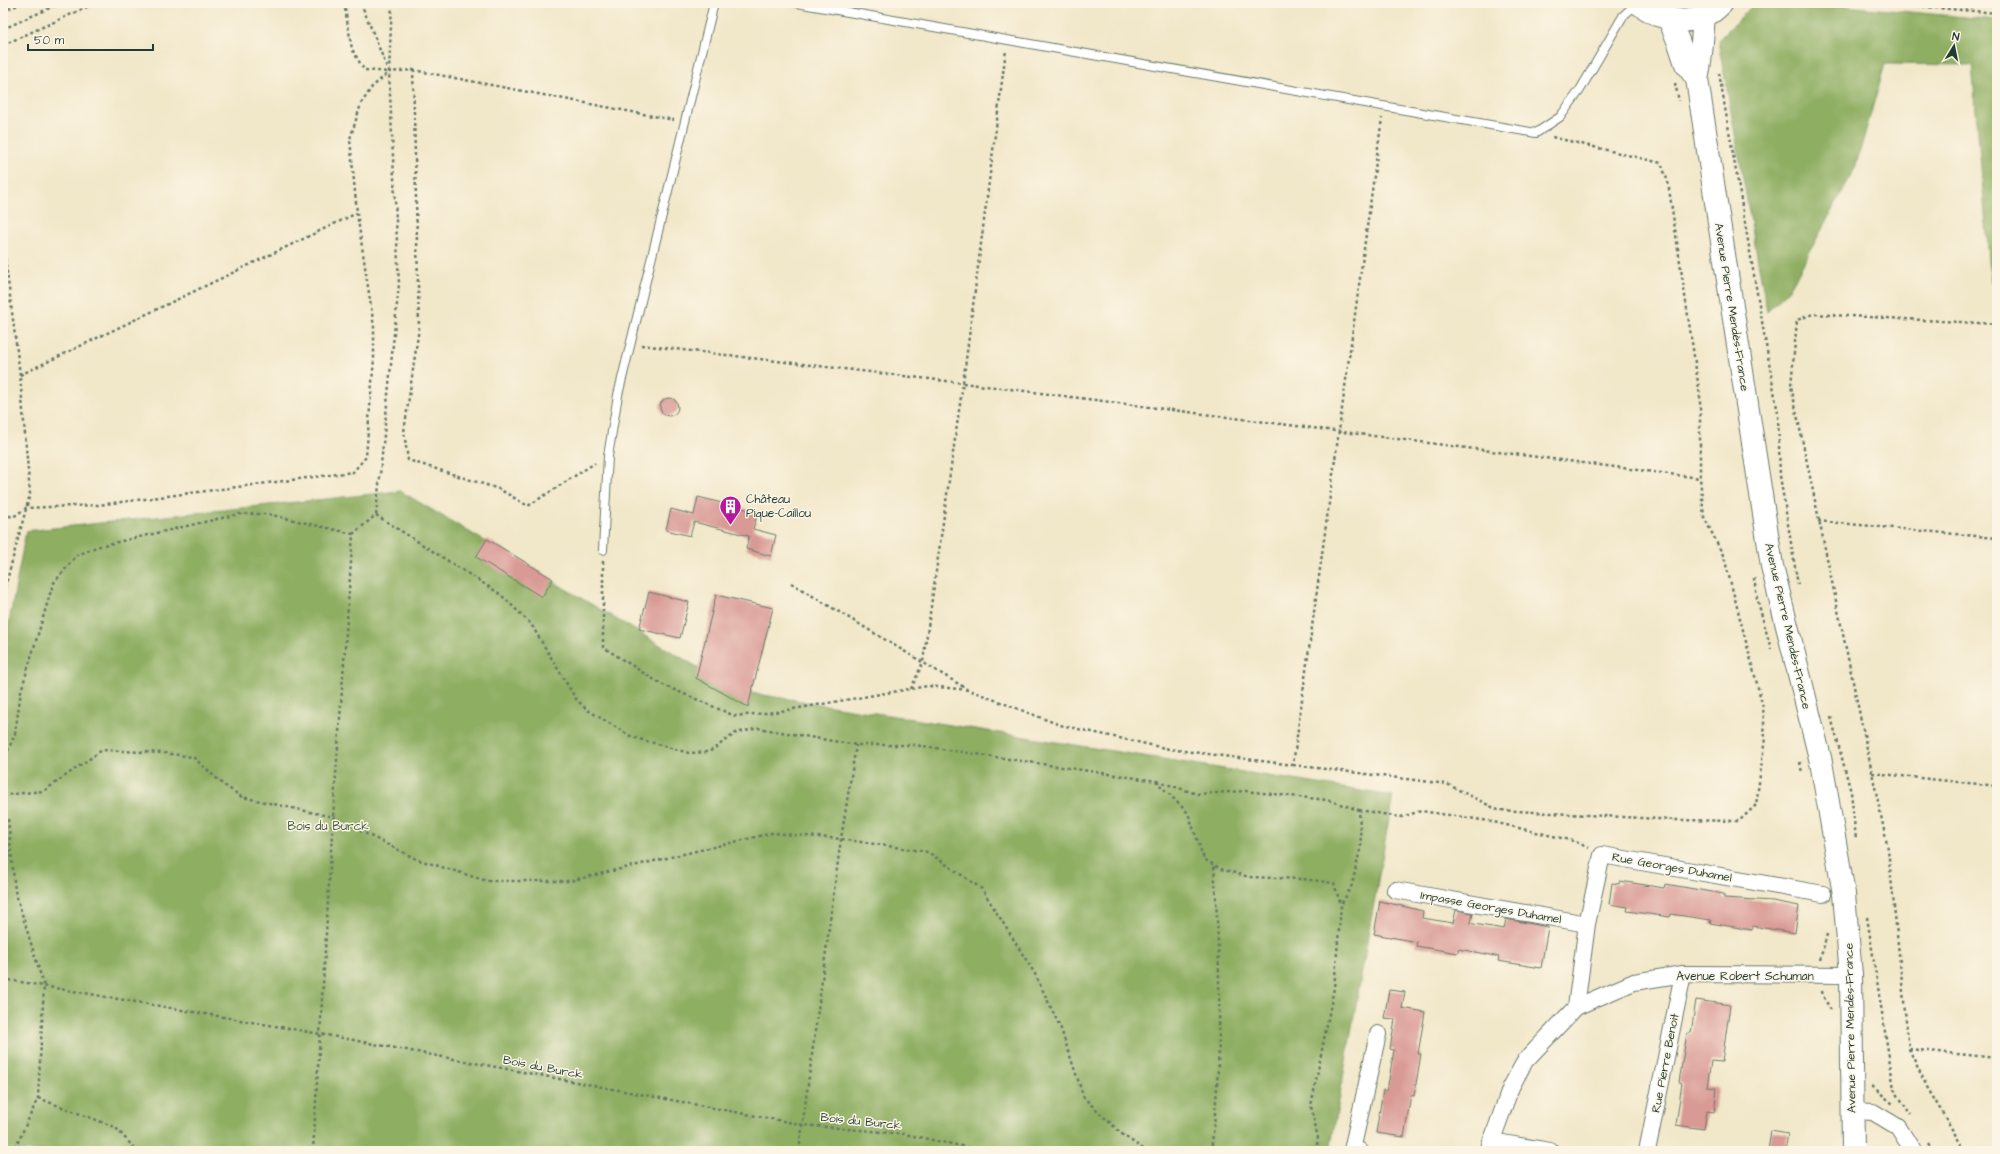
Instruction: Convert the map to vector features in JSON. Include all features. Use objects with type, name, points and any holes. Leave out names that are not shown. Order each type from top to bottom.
[{"type":"main road","points":[[1637,3],[1652,14],[1669,19],[1693,20],[1704,15],[1722,3]]},
{"type":"main road","points":[[1696,79],[1701,63],[1701,39],[1704,15]]},
{"type":"main road","points":[[1669,19],[1686,64],[1696,79]]},
{"type":"main road","name":"Avenue Pierre Mendès-France","points":[[1696,79],[1772,566],[1821,762],[1844,894],[1851,975],[1853,1151]]},
{"type":"street","name":"Rue Georges Duhamel","points":[[1576,1008],[1587,924],[1602,855],[1823,894]]},
{"type":"street","name":"Impasse Georges Duhamel","points":[[1396,890],[1587,924]]},
{"type":"street","name":"Avenue Robert Schuman","points":[[1489,1146],[1511,1087],[1525,1061],[1576,1008],[1634,982],[1683,974],[1851,975]]},
{"type":"street","name":"Rue Pierre Benoit","points":[[1647,1151],[1683,974]]},
{"type":"street","points":[[1356,1150],[1378,1034]]},
{"type":"street","points":[[1853,1111],[1873,1112],[1898,1127],[1913,1151]]},
{"type":"street","points":[[1489,1146],[1550,1151]]},
{"type":"lane","points":[[603,550],[608,456],[618,395],[714,3]]},
{"type":"lane","points":[[797,3],[1384,105],[1536,133],[1560,117],[1580,90],[1623,16],[1637,3]]},
{"type":"path","points":[[3,11],[23,3]]},
{"type":"path","points":[[3,29],[61,3]]},
{"type":"path","points":[[3,45],[96,3]]},
{"type":"path","points":[[344,3],[352,49],[364,70],[389,72],[413,70],[685,122]]},
{"type":"path","points":[[361,3],[389,72]]},
{"type":"path","points":[[313,1151],[333,818],[353,534],[376,515],[399,284],[389,72],[392,3]]},
{"type":"path","points":[[1881,3],[1997,13]]},
{"type":"path","points":[[910,689],[923,662],[963,383],[1007,40]]},
{"type":"path","points":[[413,70],[419,328],[404,432],[408,460],[499,489],[528,506],[608,456]]},
{"type":"path","points":[[1718,70],[1778,414],[1780,476],[1798,589]]},
{"type":"path","points":[[3,514],[13,516],[26,508],[98,505],[353,472],[366,457],[374,358],[374,327],[357,212],[350,139],[361,104],[372,86],[389,72]]},
{"type":"path","points":[[1293,765],[1384,105]]},
{"type":"path","points":[[792,583],[969,690],[1068,727],[1169,749],[1446,784],[1498,810],[1677,820],[1739,821],[1756,805],[1765,738],[1763,707],[1724,557],[1704,517],[1700,478],[1700,396],[1668,182],[1661,163],[1536,133]]},
{"type":"path","points":[[20,375],[357,212]]},
{"type":"path","points":[[3,241],[20,375],[30,494],[3,595]]},
{"type":"path","points":[[1965,1151],[1927,1087],[1909,1049],[1888,848],[1818,521],[1791,386],[1797,320],[1813,314],[1997,324]]},
{"type":"path","points":[[631,344],[963,383],[1700,478]]},
{"type":"path","points":[[3,762],[15,734],[21,690],[54,584],[76,556],[96,547],[239,514],[268,514],[353,534]]},
{"type":"path","points":[[376,515],[500,594],[531,624],[576,699],[586,709],[632,737],[689,753],[709,752],[736,733],[758,728],[856,745],[915,745],[1156,781],[1197,794],[1245,791],[1327,800],[1359,810],[1401,817],[1421,811],[1489,821],[1574,841],[1602,855]]},
{"type":"path","points":[[1818,521],[1997,538]]},
{"type":"path","points":[[603,550],[604,647],[662,684],[735,716],[775,712],[928,686],[969,690]]},
{"type":"path","points":[[1828,710],[1834,723],[1851,792],[1856,846]]},
{"type":"path","points":[[800,1151],[841,839],[856,745]]},
{"type":"path","points":[[3,794],[44,791],[102,750],[164,753],[193,757],[224,785],[242,797],[333,818],[416,859],[487,881],[570,881],[772,833],[841,839],[928,852],[982,889],[1035,974],[1061,1030],[1084,1098],[1123,1135],[1146,1151]]},
{"type":"path","points":[[1872,773],[1997,786]]},
{"type":"path","points":[[1156,781],[1188,813],[1204,859],[1214,865],[1221,869],[1249,876],[1303,879],[1334,883],[1341,906],[1334,988],[1310,1106],[1318,1138],[1316,1151],[1356,1150]]},
{"type":"path","points":[[1341,906],[1352,885],[1361,845],[1359,810]]},
{"type":"path","points":[[3,816],[8,818],[15,891],[44,986],[38,1098],[14,1151]]},
{"type":"path","points":[[1210,1151],[1216,1110],[1219,1029],[1220,948],[1214,865]]},
{"type":"path","points":[[1867,916],[1894,1089],[1914,1120]]},
{"type":"path","name":"Bois du Burck","points":[[3,979],[321,1034],[804,1125],[904,1134],[985,1151]]},
{"type":"path","points":[[1909,1049],[1997,1058]]},
{"type":"path","points":[[38,1098],[115,1127],[137,1151]]},
{"type":"green space","points":[[1755,3],[1813,3],[1997,20],[1997,284],[1991,282],[1972,65],[1885,64],[1855,168],[1789,290],[1767,311],[1718,40]]},
{"type":"green space","name":"Bois du Burck","points":[[400,491],[738,691],[1393,796],[1330,1151],[3,1151],[3,655],[26,531]]},
{"type":"building","points":[[669,398],[675,401],[678,407],[675,413],[669,416],[663,413],[660,407],[663,401]]},
{"type":"building","name":"Château Pique-Caillou","points":[[698,497],[758,512],[753,529],[776,535],[771,556],[746,549],[749,536],[694,522],[690,536],[666,530],[671,509],[694,515]]},
{"type":"building","points":[[487,539],[553,579],[542,597],[476,557]]},
{"type":"building","points":[[649,592],[689,602],[680,638],[639,629]]},
{"type":"building","points":[[716,595],[773,608],[748,707],[696,678]]},
{"type":"building","points":[[1620,881],[1664,888],[1665,884],[1724,894],[1724,898],[1773,901],[1799,906],[1795,933],[1752,926],[1752,930],[1710,923],[1711,920],[1671,914],[1670,917],[1627,911],[1628,907],[1609,904],[1612,883],[1619,884]]},
{"type":"building","points":[[1380,901],[1423,911],[1422,918],[1453,923],[1456,910],[1473,913],[1471,923],[1474,924],[1504,929],[1506,919],[1548,927],[1541,968],[1498,961],[1499,957],[1481,953],[1458,949],[1458,953],[1416,946],[1417,942],[1374,934]]},
{"type":"building","points":[[1389,990],[1405,992],[1402,1008],[1425,1012],[1418,1054],[1421,1054],[1414,1096],[1411,1095],[1404,1137],[1376,1133],[1383,1090],[1387,1091],[1394,1050],[1390,1049],[1395,1019],[1384,1018]]},
{"type":"building","points":[[1696,1000],[1730,1005],[1722,1062],[1711,1061],[1707,1087],[1717,1088],[1714,1112],[1707,1111],[1704,1129],[1676,1125],[1682,1083],[1679,1082],[1687,1033],[1691,1033]]},
{"type":"building","points":[[1771,1131],[1788,1134],[1785,1151],[1768,1151]]},
{"type":"place","name":"Château Pique-Caillou","points":[[731,526]]}]
